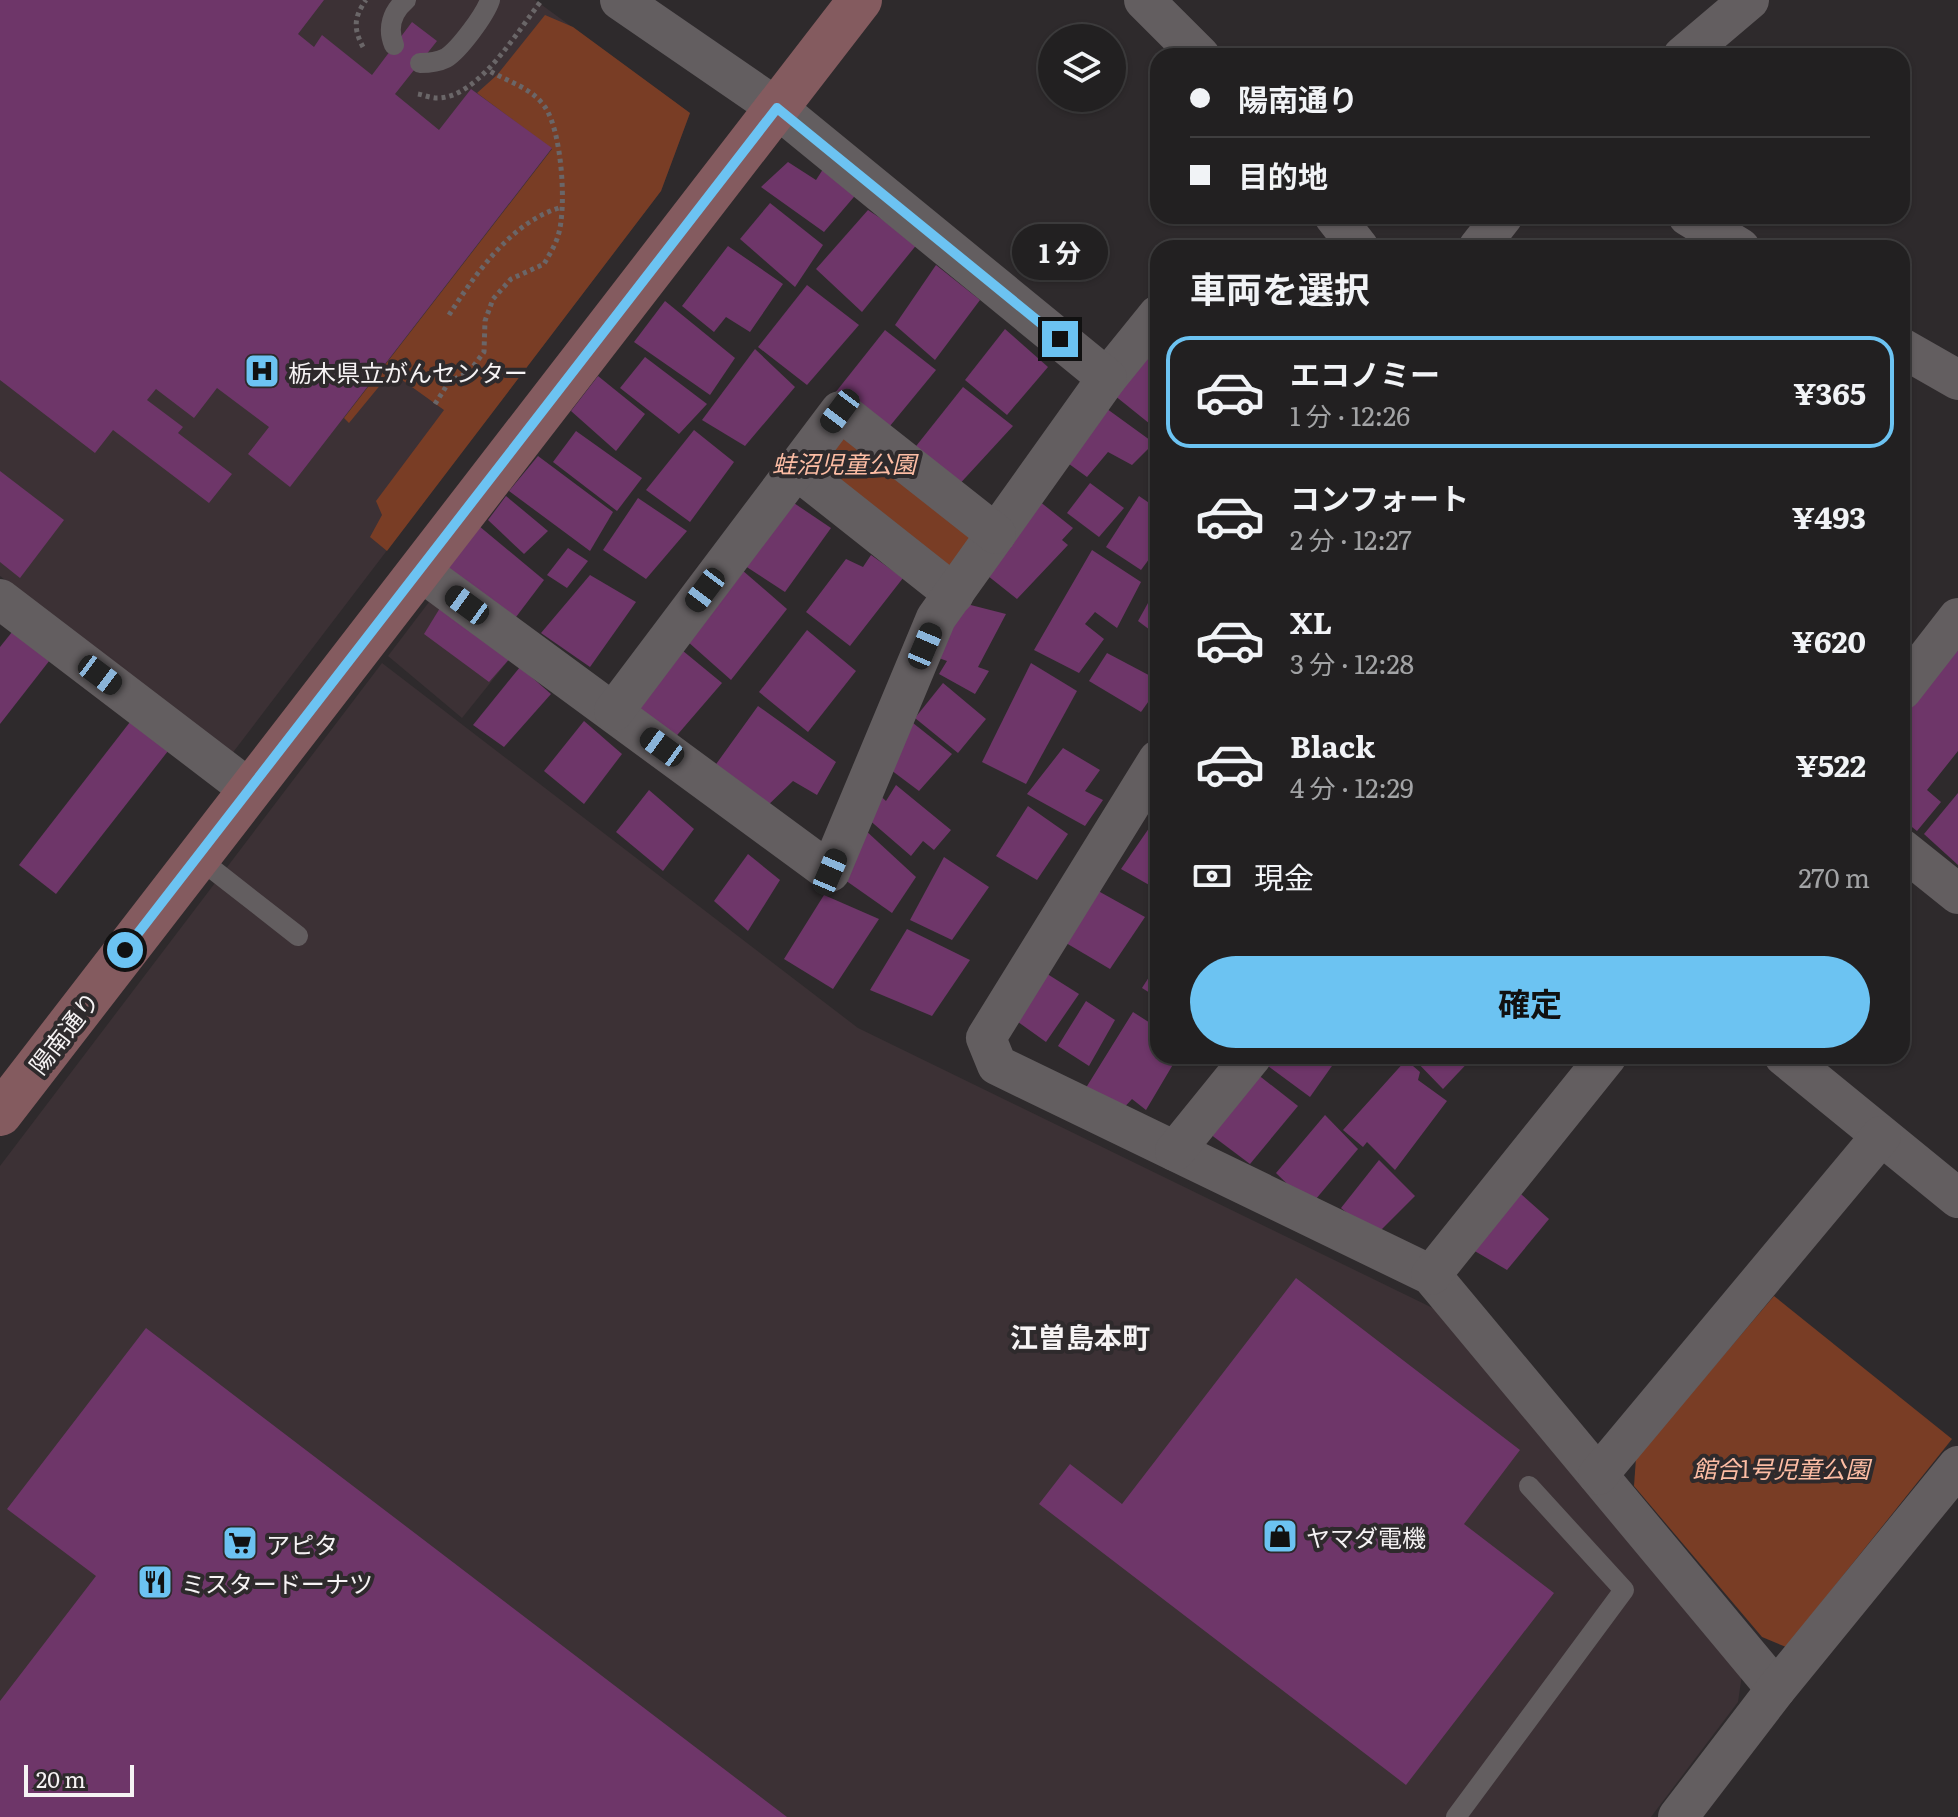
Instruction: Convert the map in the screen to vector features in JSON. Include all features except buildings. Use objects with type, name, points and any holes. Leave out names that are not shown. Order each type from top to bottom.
[{"type":"street","points":[[620,0],[777,108],[1107,378]]},
{"type":"street","name":"陽南通り","points":[[0,1114],[860,0]]},
{"type":"street","points":[[1144,0],[1192,48]]},
{"type":"street","points":[[1692,48],[1749,0]]},
{"type":"street","points":[[1340,224],[1353,240]]},
{"type":"street","points":[[1484,240],[1497,224]]},
{"type":"street","points":[[1701,224],[1727,240]]},
{"type":"street","points":[[419,570],[830,872],[936,618],[1107,378],[1150,325]]},
{"type":"street","points":[[1910,353],[1958,380]]},
{"type":"street","points":[[614,711],[840,411],[996,534]]},
{"type":"street","points":[[796,469],[954,594]]},
{"type":"street","points":[[0,599],[249,789]]},
{"type":"street","points":[[1910,680],[1958,618]]},
{"type":"street","points":[[1150,773],[986,1038],[997,1065],[1431,1275],[1776,1689]]},
{"type":"street","points":[[1910,855],[1958,894]]},
{"type":"street","points":[[1175,1151],[1246,1064]]},
{"type":"street","points":[[1431,1275],[1601,1064]]},
{"type":"street","points":[[1794,1064],[1958,1198]]},
{"type":"street","points":[[1598,1475],[1881,1136]]},
{"type":"street","points":[[1678,1817],[1776,1689],[1958,1466]]},
{"type":"lane","points":[[394,45],[390,27],[393,16],[406,0]]},
{"type":"lane","points":[[420,63],[447,57],[458,47],[490,0]]},
{"type":"lane","points":[[197,857],[298,936]]},
{"type":"lane","points":[[1456,1817],[1624,1590],[1529,1486]]},
{"type":"path","points":[[435,404],[449,382],[469,372],[484,352],[485,321],[493,299],[511,279],[544,264],[558,236],[563,188],[558,148],[546,108],[522,85],[488,70]]},
{"type":"path","points":[[449,315],[471,283],[525,224],[545,212],[562,207]]},
{"type":"shaded area","name":"栃木県立がんセンター","points":[[0,0],[535,0],[690,113],[661,191],[231,755],[0,576]]},
{"type":"shaded area","points":[[429,602],[511,657],[462,718],[388,656]]},
{"type":"shaded area","points":[[382,663],[858,1028],[1443,1313],[1742,1675],[1738,1702],[1651,1817],[0,1817],[0,1166]]},
{"type":"green space","points":[[545,15],[573,27],[690,113],[661,191],[387,551],[370,537],[382,515],[376,501],[444,410],[391,372],[349,423],[344,418],[552,149],[477,93],[497,75]]},
{"type":"green space","name":"蛙沼児童公園","points":[[846,432],[975,542],[953,570],[816,473]]},
{"type":"green space","name":"館合1号児童公園","points":[[1774,1296],[1952,1439],[1786,1647],[1762,1637],[1634,1486],[1636,1458]]},
{"type":"place","name":"栃木県立がんセンター","points":[[262,371]]},
{"type":"place","name":"ヤマダ電機","points":[[1280,1536]]},
{"type":"place","name":"アピタ","points":[[240,1543]]},
{"type":"place","name":"ミスタードーナツ","points":[[155,1582]]},
{"type":"district","name":"江曽島本町","points":[[1080,1336]]},
{"type":"route","points":[[125,950],[777,108],[1060,339]]}]
